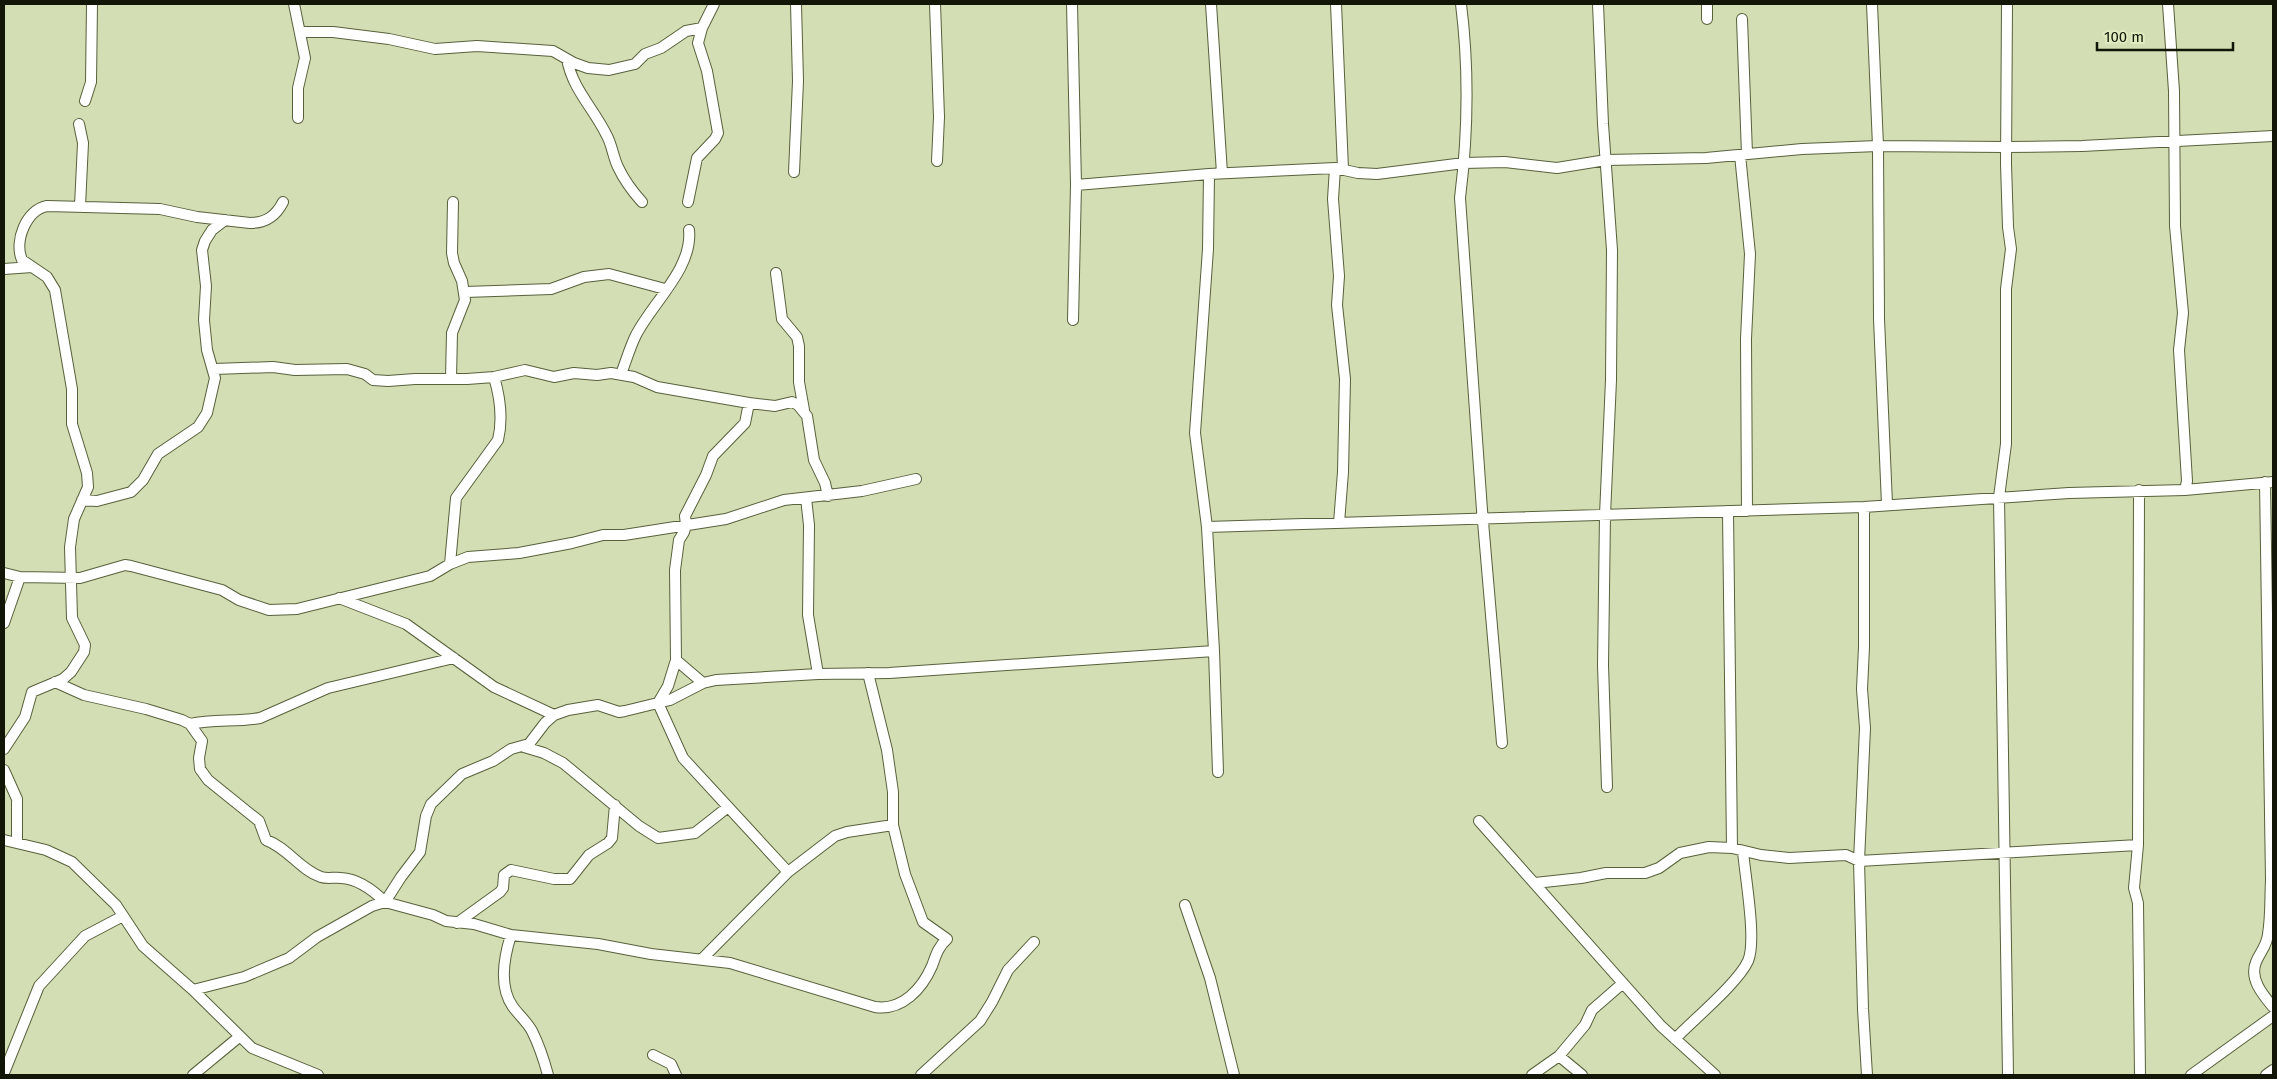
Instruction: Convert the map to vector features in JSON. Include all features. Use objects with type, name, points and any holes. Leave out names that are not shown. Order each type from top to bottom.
[{"type":"street","points":[[85,101],[91,82],[92,4]]},
{"type":"street","points":[[294,4],[305,58],[298,88],[298,118]]},
{"type":"street","points":[[688,202],[693,170],[697,158],[715,139],[718,133],[708,71],[698,43],[702,28],[714,4]]},
{"type":"street","points":[[794,172],[798,81],[796,4]]},
{"type":"street","points":[[935,4],[939,117],[936,161]]},
{"type":"street","points":[[1072,4],[1076,185],[1073,320]]},
{"type":"street","points":[[1211,4],[1222,173]]},
{"type":"street","points":[[1336,4],[1339,168],[1333,199],[1340,276],[1337,305],[1345,379],[1344,472],[1339,522]]},
{"type":"street","points":[[1461,4],[1467,93],[1464,163],[1460,198],[1483,518],[1502,743]]},
{"type":"street","points":[[1598,4],[1612,250],[1611,380],[1605,515],[1603,665],[1608,787]]},
{"type":"street","points":[[1707,4],[1707,19]]},
{"type":"street","points":[[1872,4],[1878,146],[1879,318],[1887,504]]},
{"type":"street","points":[[2007,4],[2006,147],[2008,227],[2011,249],[2006,289],[2006,444],[1999,498],[2008,1075]]},
{"type":"street","points":[[2168,4],[2174,91],[2175,226],[2183,313],[2179,350],[2187,481],[2185,490]]},
{"type":"street","points":[[1742,19],[1744,154],[1750,254],[1746,339],[1747,510]]},
{"type":"street","points":[[301,32],[333,32],[380,38],[435,50],[476,46],[553,51],[574,63],[598,70],[623,68],[635,64],[645,54],[661,48],[686,31],[702,28]]},
{"type":"street","points":[[567,59],[576,87],[586,99],[607,136],[618,167],[633,192],[642,202]]},
{"type":"street","points":[[79,124],[83,143],[80,206]]},
{"type":"street","points":[[1076,185],[1222,173],[1339,168],[1358,173],[1377,174],[1464,163],[1505,162],[1557,168],[1606,160],[1878,146],[2082,146],[2273,136]]},
{"type":"street","points":[[1210,174],[1208,259],[1195,433],[1207,527],[1218,772]]},
{"type":"street","points":[[4,749],[25,717],[32,692],[63,679],[71,672],[84,652],[85,645],[72,618],[70,547],[74,519],[88,487],[88,473],[72,424],[72,389],[55,290],[47,277],[22,260],[20,235],[30,217],[42,207],[80,206],[160,209],[197,217],[258,223],[273,217],[283,202]]},
{"type":"street","points":[[451,378],[452,333],[466,300],[452,253],[453,202]]},
{"type":"street","points":[[82,500],[97,501],[131,492],[143,480],[160,452],[198,427],[208,413],[212,395],[214,369],[207,350],[204,320],[206,286],[202,250],[212,230],[225,220]]},
{"type":"street","points":[[621,374],[636,334],[665,289],[674,279],[686,258],[691,243],[689,230]]},
{"type":"street","points":[[4,269],[32,268]]},
{"type":"street","points":[[776,273],[782,319],[796,337],[799,346],[799,382],[804,411],[812,436],[814,460],[825,482],[828,496]]},
{"type":"street","points":[[465,292],[551,289],[584,277],[609,274],[665,289]]},
{"type":"street","points":[[214,369],[273,367],[295,370],[347,369],[365,374],[373,380],[388,381],[494,377],[525,370],[554,377],[574,373],[593,375],[621,374],[658,387],[749,403],[775,406],[792,402],[804,411]]},
{"type":"street","points":[[450,564],[456,498],[498,440],[501,429],[499,396],[494,377]]},
{"type":"street","points":[[658,704],[668,686],[676,660],[676,570],[679,540],[686,525],[685,516],[706,475],[713,456],[742,429],[748,417],[749,403]]},
{"type":"street","points":[[4,573],[20,577],[70,578],[90,576],[125,565],[222,590],[254,606],[283,611],[430,576],[450,564],[468,557],[519,553],[603,535],[624,536],[726,519],[770,503],[879,488],[916,479]]},
{"type":"street","points":[[1207,527],[1864,507],[1887,504],[2139,490],[2185,490],[2269,482],[2271,880],[2268,936],[2266,946],[2254,968],[2254,978],[2273,1007]]},
{"type":"street","points":[[2139,490],[2138,845],[2134,888],[2138,903],[2140,1075]]},
{"type":"street","points":[[806,498],[810,525],[808,615],[818,674]]},
{"type":"street","points":[[1864,507],[1864,647],[1862,690],[1865,728],[1859,861],[1863,1009],[1867,1075]]},
{"type":"street","points":[[1728,511],[1732,848]]},
{"type":"street","points":[[4,623],[20,577]]},
{"type":"street","points":[[339,598],[406,624],[494,687],[554,715]]},
{"type":"street","points":[[193,990],[244,977],[289,958],[317,937],[372,906],[385,902],[420,852],[426,816],[431,804],[440,794],[462,774],[493,761],[511,749],[524,746],[534,740],[542,727],[554,715],[568,710],[598,705],[618,712],[658,704],[676,698],[703,683],[818,674],[868,673],[1214,651]]},
{"type":"street","points":[[55,682],[84,695],[146,709],[190,724],[205,720],[248,720],[260,718],[328,688],[454,658]]},
{"type":"street","points":[[676,660],[703,683]]},
{"type":"street","points":[[190,724],[202,741],[199,758],[200,769],[208,780],[259,821],[266,840],[281,846],[310,871],[322,877],[344,878],[369,888],[385,902],[457,923],[474,924],[511,935],[598,944],[651,954],[730,962],[886,1008],[897,1006],[908,999],[925,979],[936,952],[947,939],[927,926],[920,917],[906,874],[893,825],[893,792],[887,750],[868,673]]},
{"type":"street","points":[[658,704],[683,758],[788,872]]},
{"type":"street","points":[[524,746],[544,753],[563,763],[652,836],[663,838],[676,834],[695,833],[728,807]]},
{"type":"street","points":[[4,770],[17,799],[17,843]]},
{"type":"street","points":[[457,923],[500,892],[503,888],[504,875],[511,870],[565,880],[574,876],[586,858],[608,843],[612,838],[615,805]]},
{"type":"street","points":[[1479,821],[1675,1039],[1715,1075]]},
{"type":"street","points":[[702,958],[788,872],[835,836],[847,832],[893,825]]},
{"type":"street","points":[[4,840],[46,850],[72,862],[116,905],[143,946],[193,990],[252,1048],[318,1075]]},
{"type":"street","points":[[1535,883],[1606,873],[1645,873],[1660,868],[1680,853],[1709,847],[1732,848],[1789,858],[1846,855],[1859,861],[2138,845]]},
{"type":"street","points":[[1675,1039],[1740,974],[1749,960],[1751,939],[1743,851]]},
{"type":"street","points":[[1185,905],[1210,978],[1234,1075]]},
{"type":"street","points":[[4,1073],[39,986],[85,936],[123,916]]},
{"type":"street","points":[[511,935],[505,954],[504,982],[507,996],[513,1007],[532,1031],[548,1075]]},
{"type":"street","points":[[921,1075],[980,1021],[992,1002],[1003,978],[1034,942]]},
{"type":"street","points":[[1532,1075],[1559,1056],[1584,1025],[1592,1010],[1623,983]]},
{"type":"street","points":[[2191,1075],[2201,1072],[2273,1016]]},
{"type":"street","points":[[193,1075],[240,1037]]},
{"type":"street","points":[[653,1055],[671,1064],[676,1075]]},
{"type":"street","points":[[1559,1056],[1582,1075]]},
{"type":"street","points":[[2266,1075],[2273,1070]]}]
